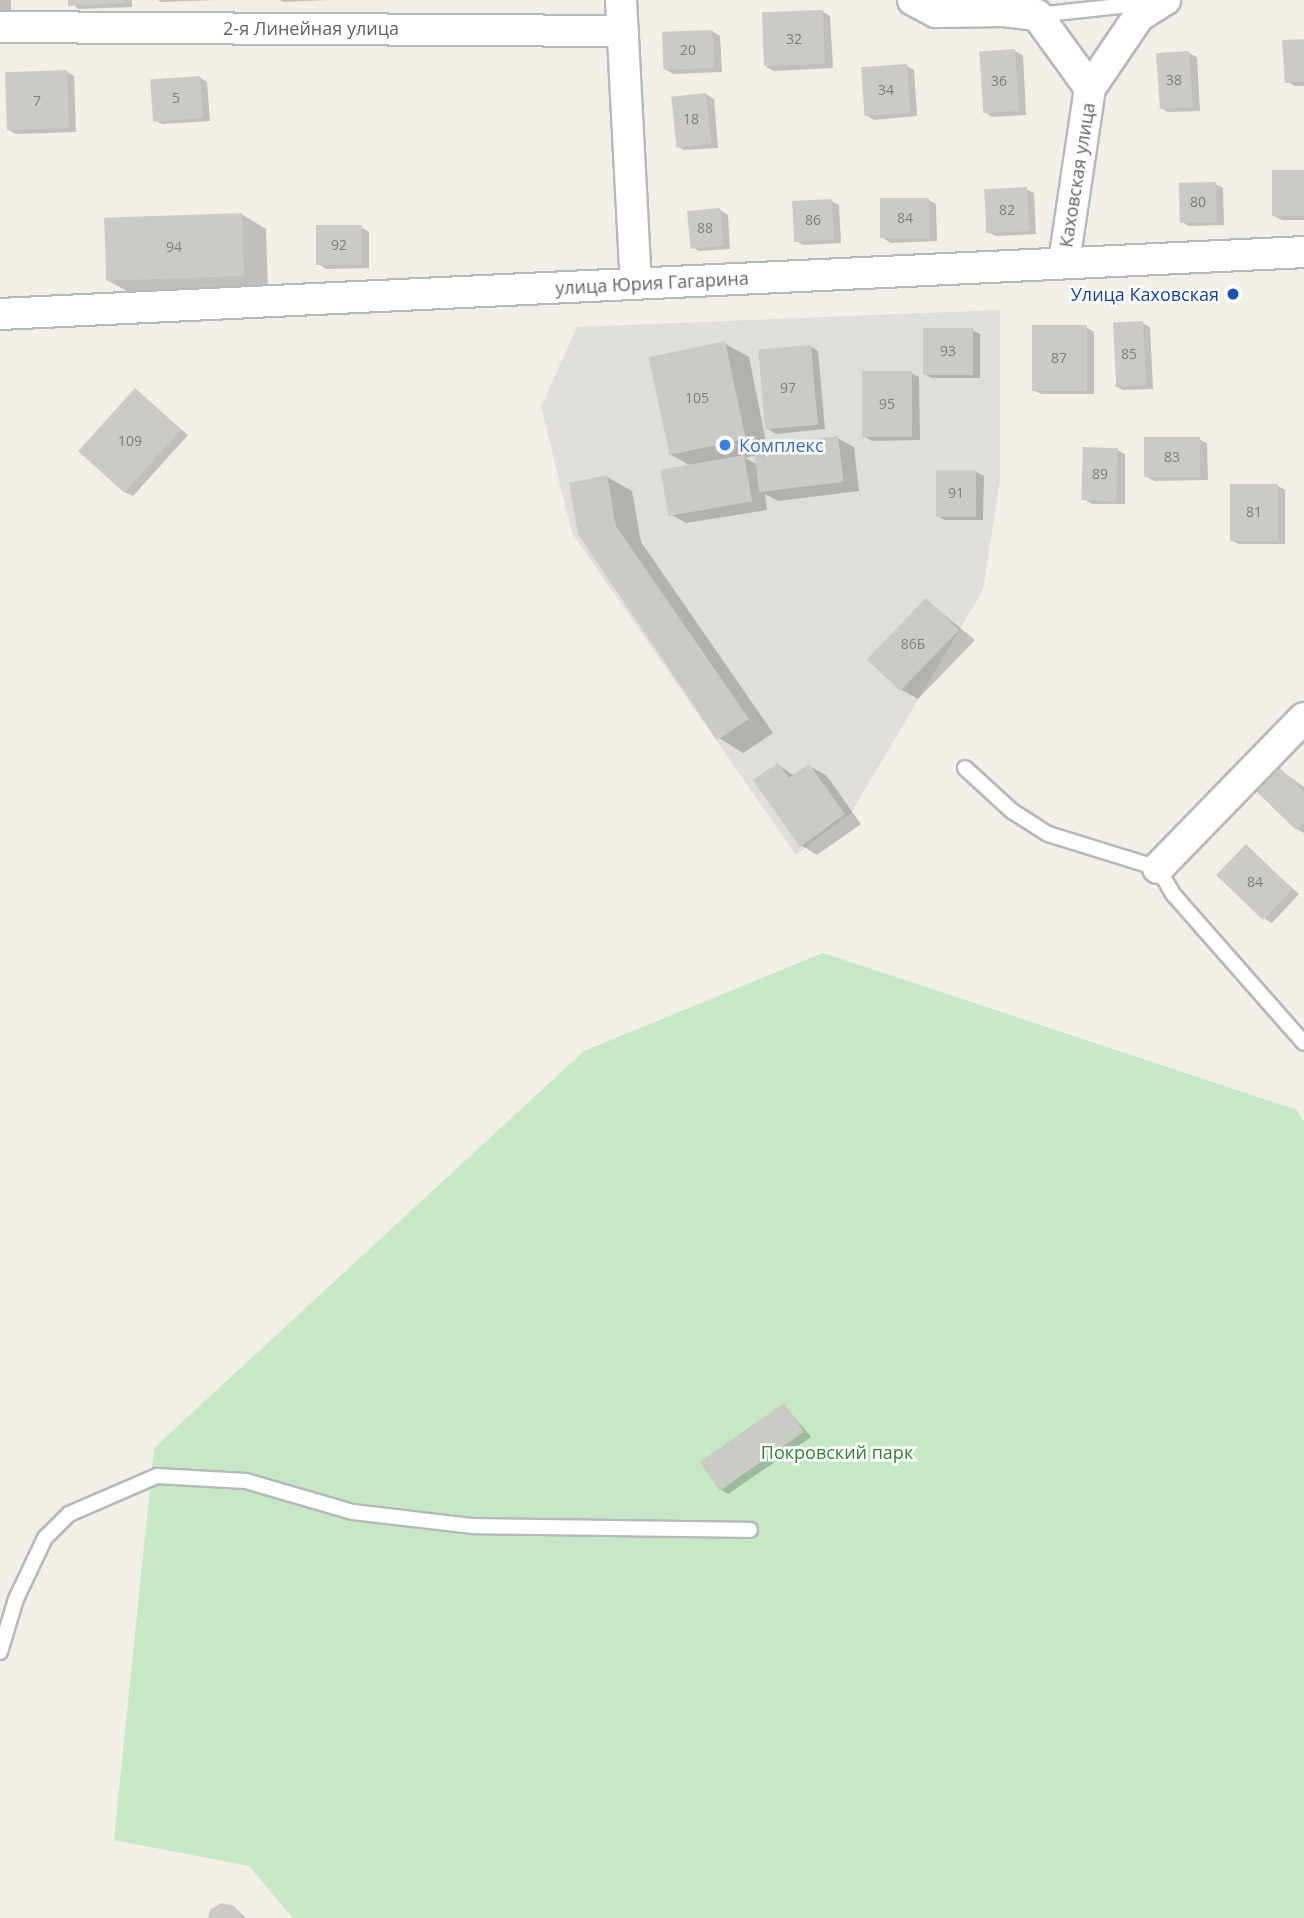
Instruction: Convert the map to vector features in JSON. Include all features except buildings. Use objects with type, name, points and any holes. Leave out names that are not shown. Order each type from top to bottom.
[{"type":"street","points":[[621,0],[636,284]]},
{"type":"street","points":[[914,0],[936,12],[1004,11],[1037,15]]},
{"type":"street","name":"Каховская улица","points":[[1064,263],[1090,88],[1139,16],[1165,0],[1174,0]]},
{"type":"street","name":"Каховская улица","points":[[1037,15],[1090,88]]},
{"type":"street","name":"2-я Линейная улица","points":[[11,18],[623,31]]},
{"type":"street","name":"улица Юрия Гагарина","points":[[0,314],[1304,252]]},
{"type":"street","points":[[1158,868],[1304,718]]},
{"type":"lane","points":[[1037,15],[1165,0]]},
{"type":"lane","points":[[965,768],[1012,811],[1048,834],[1158,868],[1173,894],[1304,1043]]},
{"type":"lane","points":[[0,1652],[16,1599],[45,1538],[69,1514],[157,1476],[246,1482],[353,1512],[474,1526],[750,1530]]},
{"type":"shaded area","points":[[1000,310],[1000,480],[983,590],[851,813],[796,855],[572,533],[541,407],[577,327]]},
{"type":"green space","name":"Покровский парк","points":[[823,953],[1297,1110],[1304,1122],[1304,1918],[293,1918],[249,1866],[114,1840],[154,1448],[584,1051]]},
{"type":"place","name":"Улица Каховская","points":[[1233,294]]},
{"type":"place","name":"Комплекс","points":[[725,445]]}]
